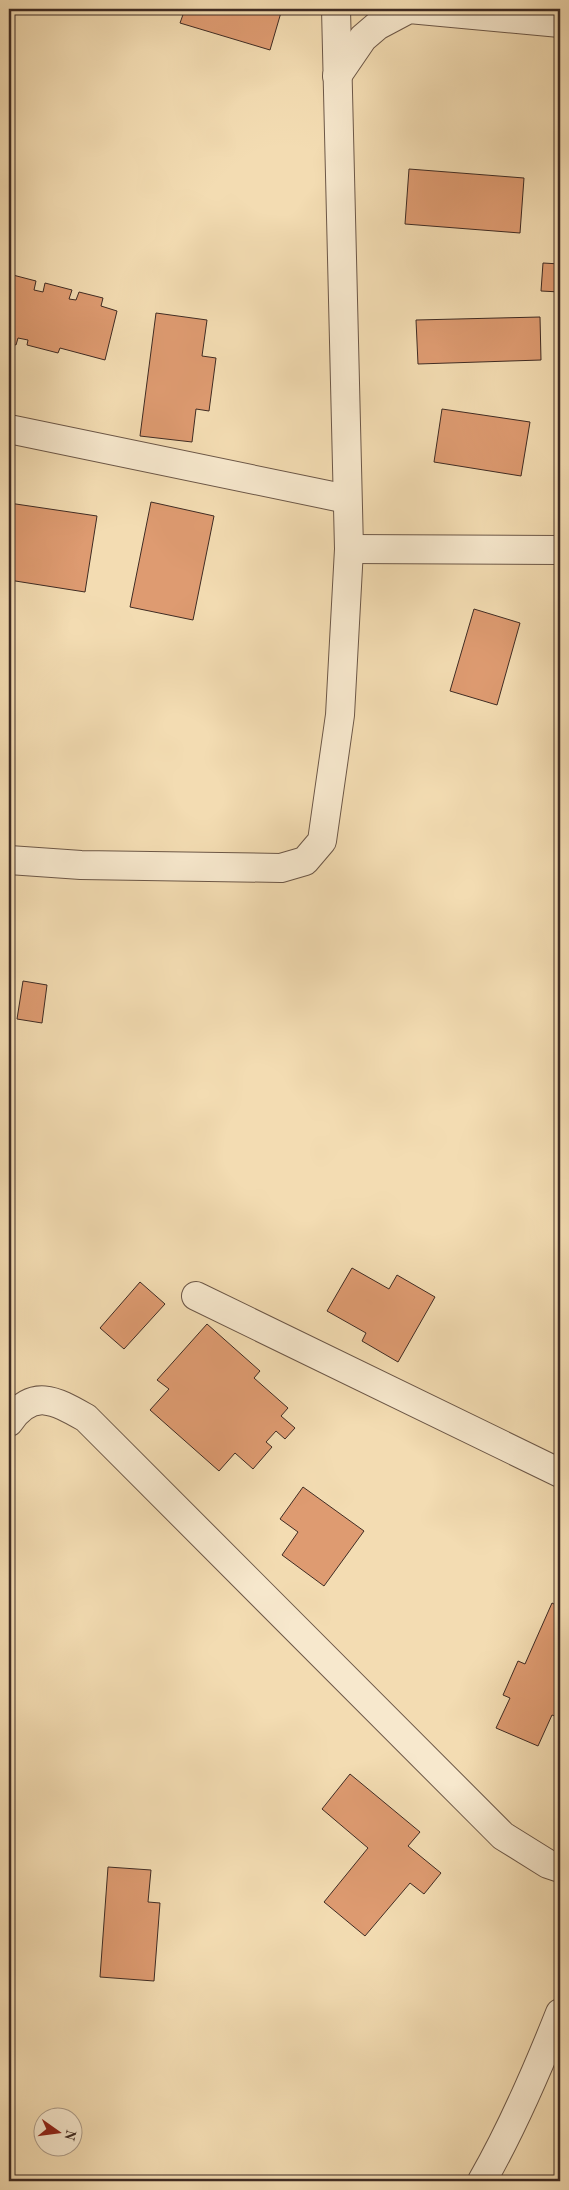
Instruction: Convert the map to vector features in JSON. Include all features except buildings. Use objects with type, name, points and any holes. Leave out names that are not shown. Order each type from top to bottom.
[{"type":"street","points":[[9,860],[80,864],[281,868],[305,861],[322,841],[340,715],[349,549],[336,9]]},
{"type":"street","points":[[337,76],[364,38],[377,26],[409,9],[560,23]]},
{"type":"street","points":[[9,429],[348,499]]},
{"type":"street","points":[[349,549],[560,550]]},
{"type":"street","points":[[196,1296],[560,1473]]},
{"type":"street","points":[[9,1422],[16,1413],[36,1400],[57,1402],[86,1418],[503,1836],[548,1864],[560,1868]]},
{"type":"street","points":[[482,2181],[503,2144],[527,2094],[560,2013]]}]
